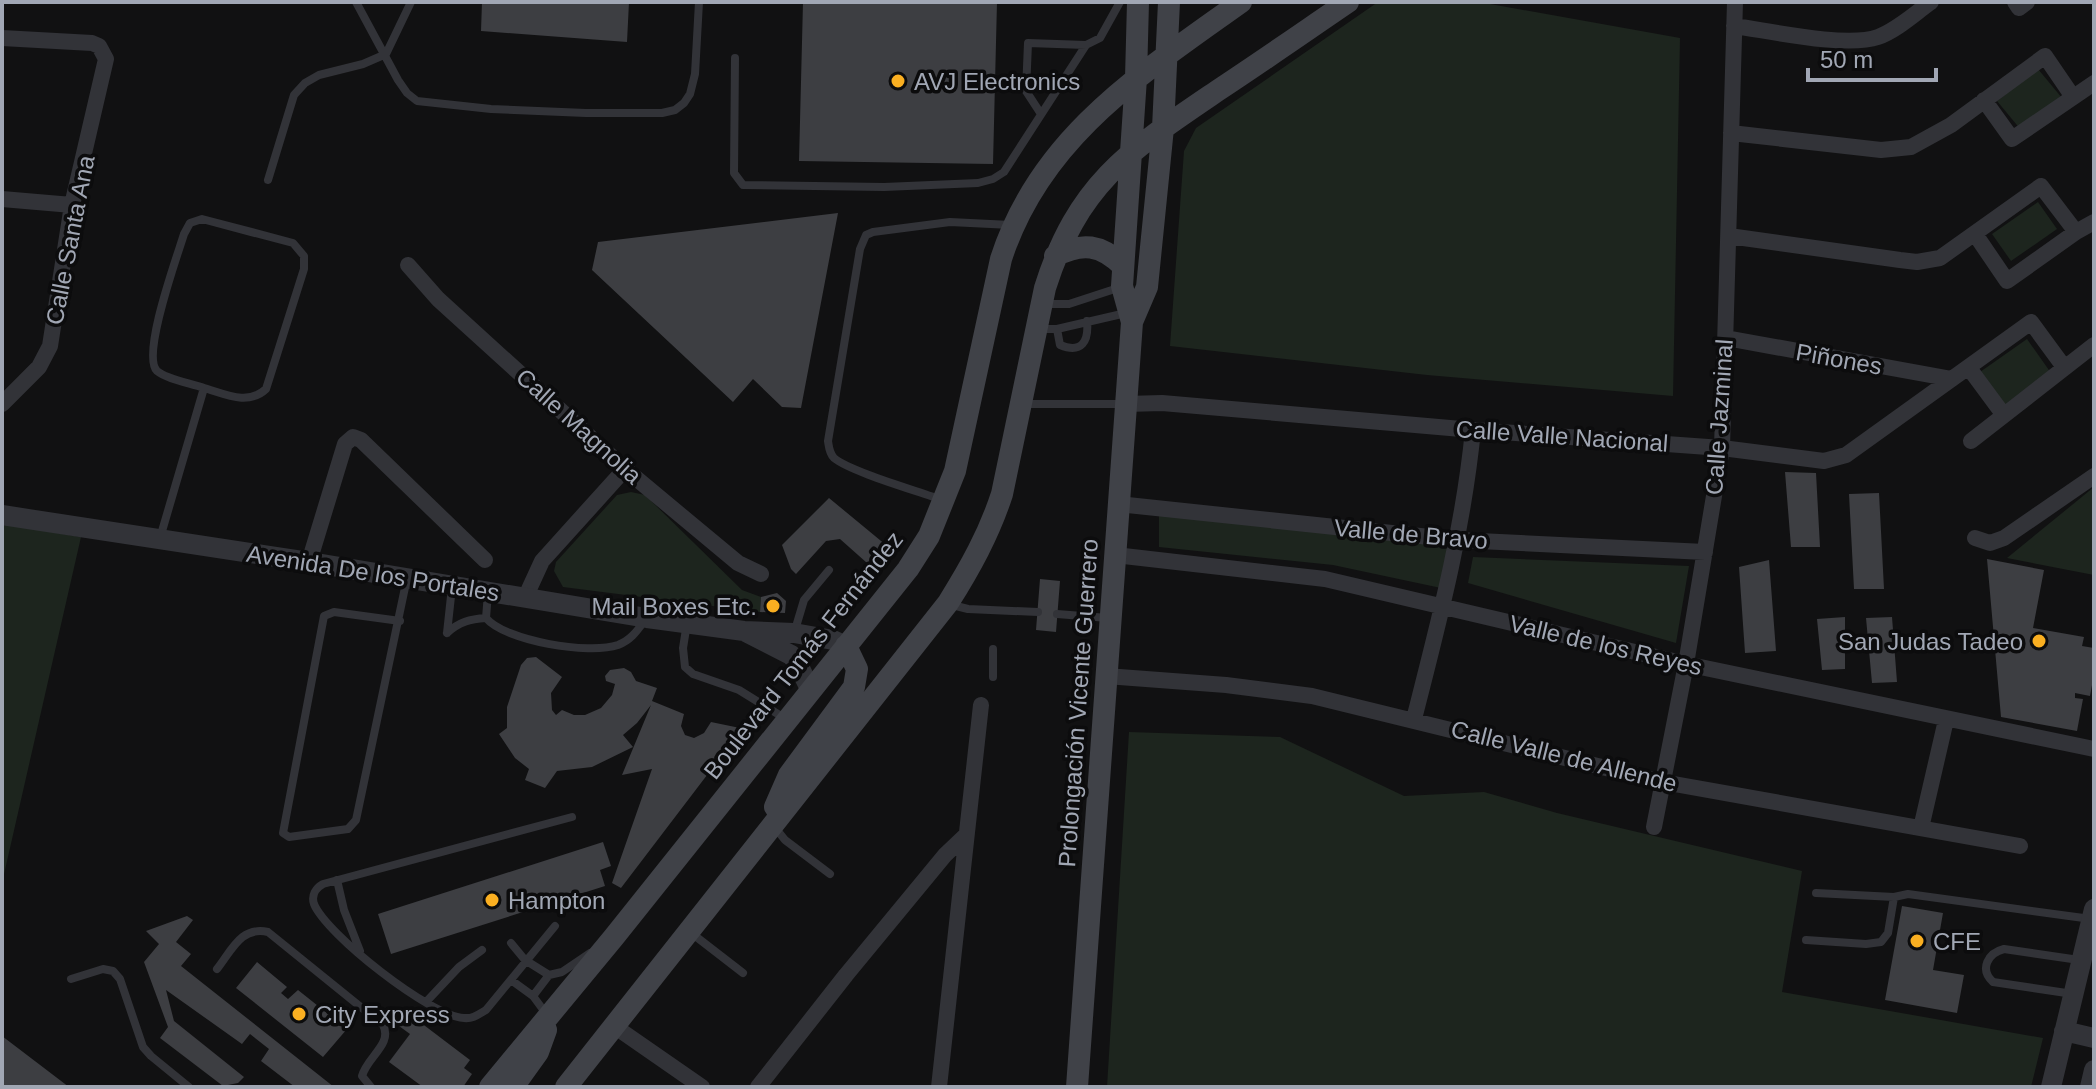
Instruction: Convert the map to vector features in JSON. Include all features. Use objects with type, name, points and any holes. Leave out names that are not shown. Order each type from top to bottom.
[{"type":"main road","points":[[1129,318],[1122,276],[1136,78],[1138,2]]},
{"type":"main road","points":[[1129,318],[1147,287],[1163,128],[1169,2]]},
{"type":"main road","name":"Boulevard Tomás Fernández","points":[[490,1087],[908,569],[929,536],[955,471],[1001,259],[1012,225],[1060,149],[1136,78],[1241,2]]},
{"type":"main road","points":[[566,1087],[948,603],[973,562],[1002,494],[1022,404],[1046,329],[1041,304],[1055,256],[1077,213],[1095,188],[1131,151],[1348,2]]},
{"type":"main road","points":[[1055,256],[1073,248],[1092,246],[1113,256],[1122,276]]},
{"type":"main road","name":"Prolongación Vicente Guerrero","points":[[1077,1087],[1126,404],[1129,318]]},
{"type":"main road","points":[[771,824],[777,799],[789,775],[854,687],[857,669],[846,646]]},
{"type":"main road","points":[[513,1087],[538,1052],[548,1017]]},
{"type":"street","name":"Calle Jazminal","points":[[1654,827],[1686,664],[1722,448],[1735,2]]},
{"type":"street","points":[[1734,26],[1841,40],[1869,40],[1894,28],[1931,2]]},
{"type":"street","name":"Calle Santa Ana","points":[[2,38],[92,43],[99,46],[106,59],[72,205],[50,346],[39,367],[2,404]]},
{"type":"street","points":[[1731,133],[1897,150],[1922,142],[1951,125],[2045,56],[2073,97]]},
{"type":"street","points":[[1984,100],[2012,139],[2094,83]]},
{"type":"street","points":[[1729,236],[1917,262],[1940,258],[2041,186],[2076,232]]},
{"type":"street","points":[[2,199],[72,205]]},
{"type":"street","points":[[1975,234],[2007,281],[2094,222]]},
{"type":"street","name":"Calle Magnolia","points":[[408,265],[438,299],[625,469],[738,563],[761,574]]},
{"type":"street","name":"Calle Valle Nacional","points":[[1126,404],[1162,403],[1722,448],[1824,461],[1846,455],[2031,322],[2064,367]]},
{"type":"street","name":"Piñones","points":[[1726,338],[1952,379]]},
{"type":"street","points":[[1971,441],[2094,345]]},
{"type":"street","points":[[1969,368],[2003,414]]},
{"type":"street","points":[[1414,719],[1458,540],[1473,430]]},
{"type":"street","points":[[309,562],[345,444],[353,437],[361,440],[485,560]]},
{"type":"street","points":[[525,598],[542,561],[625,469]]},
{"type":"street","points":[[1975,538],[1990,543],[2004,538],[2094,476]]},
{"type":"street","name":"Valle de Bravo","points":[[1118,504],[1458,540],[1705,552]]},
{"type":"street","name":"Avenida De los Portales","points":[[2,515],[647,618],[744,631],[794,633],[833,640],[846,646]]},
{"type":"street","name":"Valle de los Reyes","points":[[1115,555],[1325,579],[1686,664],[2094,749]]},
{"type":"street","name":"Avenida De los Portales","points":[[744,631],[791,655],[810,689]]},
{"type":"street","name":"Calle Valle de Allende","points":[[1106,676],[1272,690],[1345,702],[1663,782],[2020,846]]},
{"type":"street","points":[[939,1087],[981,705]]},
{"type":"street","points":[[1921,828],[1946,720]]},
{"type":"street","points":[[758,1087],[855,963],[965,836]]},
{"type":"street","points":[[2051,1087],[2093,914]]},
{"type":"street","points":[[614,1026],[702,1087]]},
{"type":"street","points":[[2064,1031],[2094,1038]]},
{"type":"street","points":[[2090,1087],[2094,1070]]},
{"type":"lane","points":[[356,2],[407,93],[417,101],[586,113],[662,113],[675,110],[684,103],[694,85],[699,2]]},
{"type":"lane","points":[[268,180],[294,95],[305,83],[319,75],[363,64],[386,54],[411,2]]},
{"type":"lane","points":[[1041,114],[1026,91],[1028,43],[1086,45],[1100,38],[1120,2]]},
{"type":"lane","points":[[735,58],[734,173],[743,185],[884,187],[978,183],[1004,172],[1086,45]]},
{"type":"lane","points":[[202,219],[220,222],[293,243],[304,256],[304,269],[266,389],[252,399],[204,388],[162,374],[155,369],[151,358],[157,327],[190,223],[202,219]]},
{"type":"lane","points":[[945,501],[856,469],[830,454],[828,441],[860,249],[866,235],[873,232],[950,222],[1012,225]]},
{"type":"lane","points":[[1041,304],[1069,304],[1122,276]]},
{"type":"lane","points":[[1046,329],[1087,321],[1129,318]]},
{"type":"lane","points":[[1046,329],[1060,345],[1078,347],[1088,335],[1087,321]]},
{"type":"lane","points":[[159,539],[204,388]]},
{"type":"lane","points":[[1022,404],[1126,404]]},
{"type":"lane","points":[[794,633],[804,600],[829,570]]},
{"type":"lane","points":[[400,621],[334,612],[324,616],[283,833],[289,837],[348,829],[356,820],[400,621],[407,578]]},
{"type":"lane","points":[[453,586],[447,633],[457,624],[486,618]]},
{"type":"lane","points":[[488,592],[486,618],[492,625],[561,647],[600,649],[619,645],[634,636],[647,618]]},
{"type":"lane","points":[[948,603],[968,609],[1038,612]]},
{"type":"lane","points":[[1057,614],[1110,618]]},
{"type":"lane","points":[[688,623],[683,648],[685,667],[693,674],[739,690],[786,719]]},
{"type":"lane","points":[[993,649],[993,677]]},
{"type":"lane","points":[[555,926],[486,1010],[475,1017],[463,1019],[426,1002],[377,970],[334,929],[314,904],[313,895],[317,888],[337,880],[572,817]]},
{"type":"lane","points":[[771,824],[785,840],[830,874]]},
{"type":"lane","points":[[337,880],[344,910],[362,954]]},
{"type":"lane","points":[[1816,893],[1894,897],[1923,895],[2093,914]]},
{"type":"lane","points":[[1806,940],[1881,942],[1888,933],[1894,897]]},
{"type":"lane","points":[[217,969],[246,932],[256,929],[268,932],[383,1025],[386,1039],[364,1068],[362,1076],[371,1087]]},
{"type":"lane","points":[[690,932],[743,973]]},
{"type":"lane","points":[[533,996],[549,975],[567,969],[614,937]]},
{"type":"lane","points":[[511,943],[525,960],[549,975]]},
{"type":"lane","points":[[2073,994],[1993,982],[1986,969],[1988,958],[1994,951],[2004,949],[2081,960]]},
{"type":"lane","points":[[426,1002],[459,967],[482,950]]},
{"type":"lane","points":[[71,979],[103,969],[113,971],[120,979],[143,1047],[189,1087]]},
{"type":"lane","points":[[511,980],[533,996],[548,1017]]},
{"type":"shaded area","points":[[1378,2],[1479,2],[1680,38],[1673,396],[1427,375],[1170,346],[1184,151],[1196,128]]},
{"type":"shaded area","points":[[2038,69],[2062,98],[2021,130],[1997,101]]},
{"type":"shaded area","points":[[2038,202],[2057,229],[2011,261],[1992,234]]},
{"type":"shaded area","points":[[2027,339],[2051,373],[2005,406],[1980,372]]},
{"type":"shaded area","points":[[2094,487],[2094,575],[2007,558]]},
{"type":"shaded area","points":[[631,492],[645,495],[742,590],[761,597],[760,612],[563,587],[554,571],[556,562],[617,495]]},
{"type":"shaded area","points":[[1159,513],[1448,543],[1441,588],[1333,565],[1159,547]]},
{"type":"shaded area","points":[[2,524],[81,537],[2,883]]},
{"type":"shaded area","points":[[1473,557],[1689,566],[1676,643],[1468,583]]},
{"type":"shaded area","points":[[1129,732],[1280,737],[1404,796],[1484,792],[1557,813],[1802,871],[1782,992],[2043,1038],[2031,1087],[1107,1087]]},
{"type":"building","points":[[482,2],[629,2],[627,42],[481,31]]},
{"type":"building","name":"AVJ Electronics","points":[[803,2],[997,2],[993,164],[799,161]]},
{"type":"building","points":[[838,213],[801,408],[782,407],[753,379],[733,402],[592,270],[598,242]]},
{"type":"building","points":[[1785,472],[1816,473],[1820,547],[1791,547]]},
{"type":"building","points":[[1879,493],[1884,589],[1854,589],[1849,494]]},
{"type":"building","points":[[829,498],[892,550],[876,571],[840,539],[826,541],[796,574],[791,569],[782,545]]},
{"type":"building","name":"San Judas Tadeo","points":[[1987,559],[2044,570],[2033,628],[2084,637],[2082,646],[2094,648],[2090,696],[2075,693],[2075,698],[2083,699],[2077,731],[2001,717]]},
{"type":"building","points":[[1769,560],[1776,651],[1745,653],[1739,567]]},
{"type":"building","points":[[1040,579],[1060,581],[1056,632],[1036,630]]},
{"type":"building","name":"Mail Boxes Etc.","points":[[777,593],[786,601],[785,613],[760,612],[761,597]]},
{"type":"building","points":[[1845,617],[1845,669],[1822,670],[1817,619]]},
{"type":"building","points":[[1892,617],[1897,682],[1872,683],[1866,618]]},
{"type":"building","points":[[536,657],[562,677],[551,693],[552,710],[556,715],[562,710],[585,715],[601,708],[612,695],[615,684],[606,681],[605,676],[610,670],[624,668],[631,672],[636,681],[657,688],[652,701],[684,714],[681,726],[685,735],[694,738],[704,733],[711,722],[740,728],[621,888],[612,883],[652,769],[622,775],[651,705],[623,735],[633,747],[592,767],[557,771],[545,788],[525,780],[529,769],[515,758],[499,734],[507,728],[507,707],[521,665],[527,658]]},
{"type":"building","name":"Hampton","points":[[603,842],[611,866],[600,870],[605,886],[391,954],[378,914]]},
{"type":"building","name":"CFE","points":[[1902,906],[1943,913],[1933,970],[1964,975],[1957,1013],[1885,1000]]},
{"type":"building","points":[[187,916],[193,920],[176,942],[191,954],[181,966],[334,1087],[295,1087],[261,1061],[269,1049],[250,1034],[242,1044],[166,990],[174,1021],[244,1077],[238,1083],[223,1086],[160,1038],[168,1027],[144,962],[159,944],[146,931]]},
{"type":"building","name":"City Express","points":[[257,962],[287,987],[281,993],[288,999],[298,990],[347,1029],[323,1057],[236,988]]},
{"type":"building","points":[[408,1013],[470,1060],[464,1068],[472,1074],[463,1087],[423,1087],[389,1062],[410,1034],[399,1026]]},
{"type":"building","points":[[2,1036],[69,1087],[2,1087]]},
{"type":"place","name":"AVJ Electronics","points":[[898,81]]},
{"type":"place","name":"Mail Boxes Etc.","points":[[773,606]]},
{"type":"place","name":"San Judas Tadeo","points":[[2039,641]]},
{"type":"place","name":"Hampton","points":[[492,900]]},
{"type":"place","name":"CFE","points":[[1917,941]]},
{"type":"place","name":"City Express","points":[[299,1014]]}]
